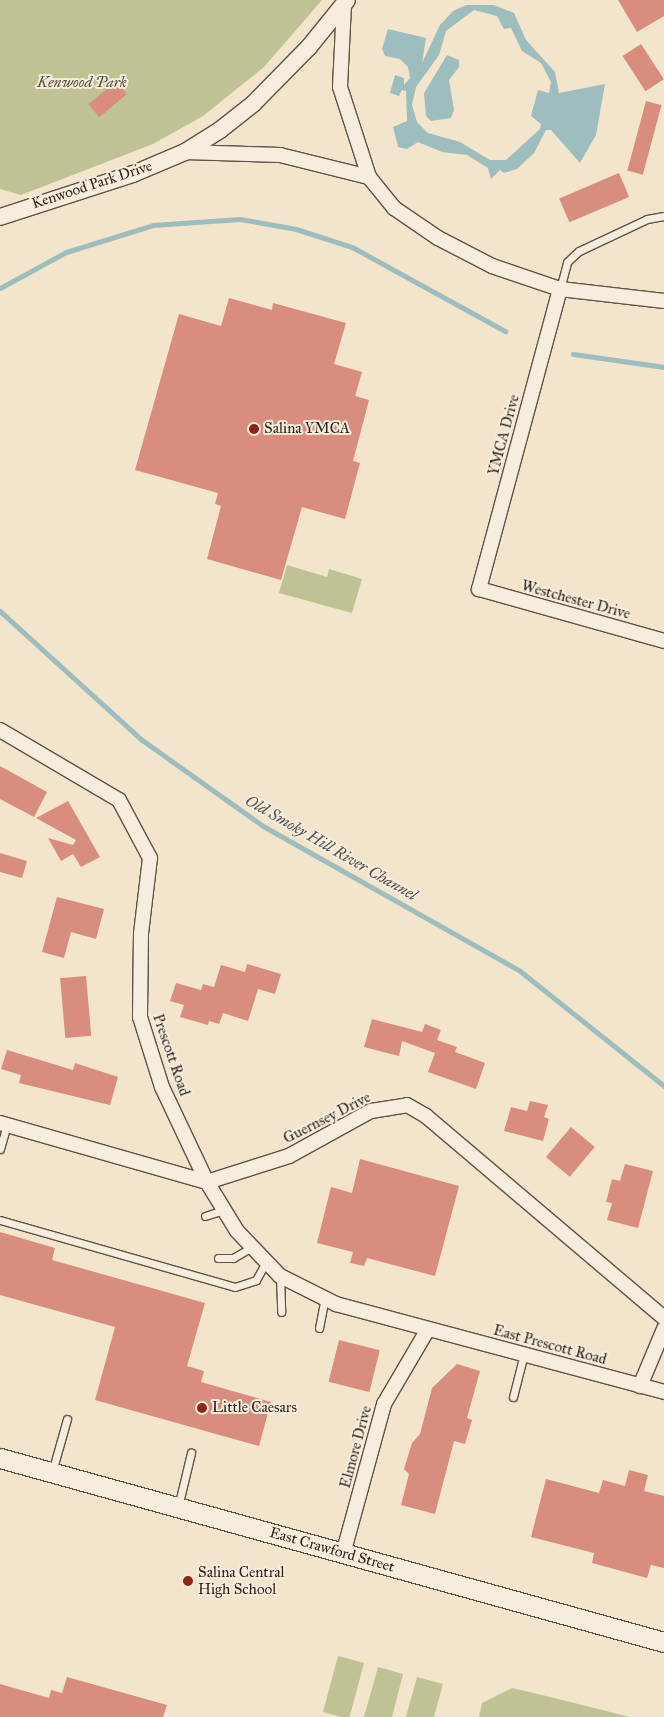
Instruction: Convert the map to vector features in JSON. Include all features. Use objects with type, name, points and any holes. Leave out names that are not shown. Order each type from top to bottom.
[{"type":"main road","name":"East Crawford Street","points":[[0,1458],[664,1642]]},
{"type":"street","name":"Kenwood Park Drive","points":[[1,216],[133,174],[185,152],[254,104],[346,3]]},
{"type":"street","points":[[346,3],[340,87],[356,147],[369,176],[394,208],[438,238],[492,266],[560,289],[664,301]]},
{"type":"street","points":[[185,152],[280,155],[369,176]]},
{"type":"street","name":"YMCA Drive","points":[[479,589],[560,289]]},
{"type":"street","name":"Westchester Drive","points":[[479,589],[664,641]]},
{"type":"street","name":"Prescott Road","points":[[0,730],[119,800],[150,858],[141,933],[140,1017],[162,1087],[207,1182],[224,1210],[252,1247],[280,1276],[325,1298],[428,1329]]},
{"type":"street","name":"Guernsey Drive","points":[[207,1182],[289,1156],[371,1112],[407,1105],[426,1116],[664,1318]]},
{"type":"street","points":[[3,1124],[207,1182]]},
{"type":"street","name":"East Prescott Road","points":[[428,1329],[664,1392]]},
{"type":"street","name":"Elmore Drive","points":[[343,1554],[384,1404],[428,1329]]},
{"type":"street","points":[[640,1386],[664,1329]]},
{"type":"lane","points":[[560,289],[566,262],[579,251],[647,219],[664,216]]},
{"type":"lane","points":[[0,1149],[3,1124]]},
{"type":"lane","points":[[205,1216],[224,1210]]},
{"type":"lane","points":[[0,1220],[235,1287],[256,1280],[266,1262]]},
{"type":"lane","points":[[218,1258],[233,1258],[252,1247]]},
{"type":"lane","points":[[280,1276],[281,1312]]},
{"type":"lane","points":[[319,1328],[325,1298]]},
{"type":"lane","points":[[513,1397],[524,1354]]},
{"type":"lane","points":[[52,1473],[67,1419]]},
{"type":"lane","points":[[178,1508],[192,1453]]},
{"type":"green space","name":"Kenwood Park","points":[[0,0],[322,0],[264,67],[203,116],[153,144],[21,195],[0,189]]},
{"type":"green space","points":[[287,565],[327,577],[329,569],[362,579],[352,613],[279,593]]},
{"type":"green space","points":[[338,1656],[364,1663],[350,1717],[323,1712]]},
{"type":"green space","points":[[378,1667],[403,1674],[392,1717],[364,1717]]},
{"type":"green space","points":[[417,1677],[443,1684],[434,1717],[406,1717]]},
{"type":"green space","points":[[512,1688],[630,1717],[479,1717],[482,1703]]},
{"type":"water","points":[[466,5],[494,5],[514,13],[526,40],[555,72],[559,93],[605,84],[596,135],[580,163],[551,130],[546,130],[534,153],[517,169],[504,173],[500,170],[491,179],[488,168],[467,155],[442,152],[418,142],[407,149],[398,147],[393,127],[407,121],[406,91],[402,90],[399,96],[390,93],[395,75],[404,78],[404,85],[410,78],[408,67],[400,59],[385,56],[382,49],[388,29],[426,38],[422,63],[440,25],[453,11]],"holes":[[[474,10],[497,16],[504,29],[511,28],[522,51],[541,63],[551,82],[549,93],[538,90],[531,116],[541,124],[540,129],[506,160],[490,160],[460,142],[428,133],[417,122],[412,105],[416,87],[439,55],[446,31]]]},
{"type":"water","points":[[447,55],[459,60],[459,67],[449,80],[454,110],[451,118],[431,121],[426,116],[424,93]]},
{"type":"building","points":[[618,0],[664,0],[664,16],[637,32]]},
{"type":"building","points":[[641,44],[664,79],[645,91],[623,56]]},
{"type":"building","points":[[116,81],[127,94],[99,117],[88,104]]},
{"type":"building","points":[[646,101],[661,105],[643,175],[627,171]]},
{"type":"building","points":[[619,173],[629,197],[569,222],[559,198]]},
{"type":"building","name":"Salina YMCA","points":[[229,298],[272,310],[273,303],[346,323],[334,364],[362,372],[355,396],[369,400],[353,461],[360,463],[345,519],[302,507],[281,580],[207,559],[221,506],[215,504],[218,493],[135,470],[179,314],[221,326]]},
{"type":"building","points":[[0,766],[47,792],[34,817],[0,799]]},
{"type":"building","points":[[68,801],[100,857],[81,867],[73,854],[61,861],[48,838],[73,845],[76,840],[36,818]]},
{"type":"building","points":[[0,853],[27,861],[22,878],[0,872]]},
{"type":"building","points":[[57,897],[104,909],[96,939],[71,932],[64,958],[42,952]]},
{"type":"building","points":[[247,964],[281,974],[275,994],[258,989],[248,1021],[223,1013],[219,1024],[209,1021],[208,1025],[180,1017],[184,1005],[170,1001],[176,983],[201,990],[203,984],[214,987],[221,965],[245,972]]},
{"type":"building","points":[[86,976],[91,1036],[65,1038],[60,978]]},
{"type":"building","points":[[372,1019],[422,1032],[425,1024],[441,1030],[437,1040],[457,1047],[455,1052],[485,1063],[476,1089],[428,1072],[435,1053],[402,1041],[399,1056],[364,1047]]},
{"type":"building","points":[[7,1050],[73,1070],[75,1063],[118,1077],[110,1105],[19,1083],[21,1075],[1,1069]]},
{"type":"building","points":[[530,1101],[548,1105],[544,1117],[549,1119],[543,1141],[504,1131],[511,1107],[527,1111]]},
{"type":"building","points":[[571,1127],[595,1147],[570,1177],[546,1157]]},
{"type":"building","points":[[360,1159],[459,1186],[435,1276],[367,1258],[364,1266],[350,1263],[353,1252],[317,1243],[331,1187],[352,1193]]},
{"type":"building","points":[[625,1164],[653,1171],[638,1228],[607,1220],[612,1203],[606,1202],[612,1179],[620,1181]]},
{"type":"building","points":[[0,1232],[55,1248],[52,1260],[205,1303],[187,1366],[204,1371],[201,1382],[271,1402],[259,1446],[95,1400],[115,1327],[0,1295]]},
{"type":"building","points":[[339,1340],[380,1350],[369,1392],[329,1382]]},
{"type":"building","points":[[457,1364],[480,1371],[467,1418],[472,1420],[465,1444],[454,1441],[435,1514],[401,1505],[409,1474],[404,1469],[412,1443],[420,1434],[432,1388]]},
{"type":"building","points":[[629,1470],[648,1475],[644,1491],[664,1496],[664,1568],[651,1565],[647,1578],[592,1563],[594,1553],[531,1537],[546,1479],[599,1493],[603,1480],[625,1486]]},
{"type":"building","points":[[67,1677],[167,1705],[163,1717],[0,1717],[0,1684],[49,1698],[51,1690],[62,1693]]},
{"type":"waterway","name":"Old Smoky Hill River Channel","points":[[0,288],[66,252],[153,225],[240,219],[296,229],[352,247],[505,331]]},
{"type":"waterway","name":"Old Smoky Hill River Channel","points":[[573,354],[664,367]]},
{"type":"waterway","name":"Old Smoky Hill River Channel","points":[[0,611],[142,740],[263,826],[520,971],[664,1086]]},
{"type":"place","name":"Salina YMCA","points":[[254,429]]},
{"type":"place","name":"Little Caesars","points":[[202,1408]]},
{"type":"place","name":"Salina Central High School","points":[[188,1581]]}]
